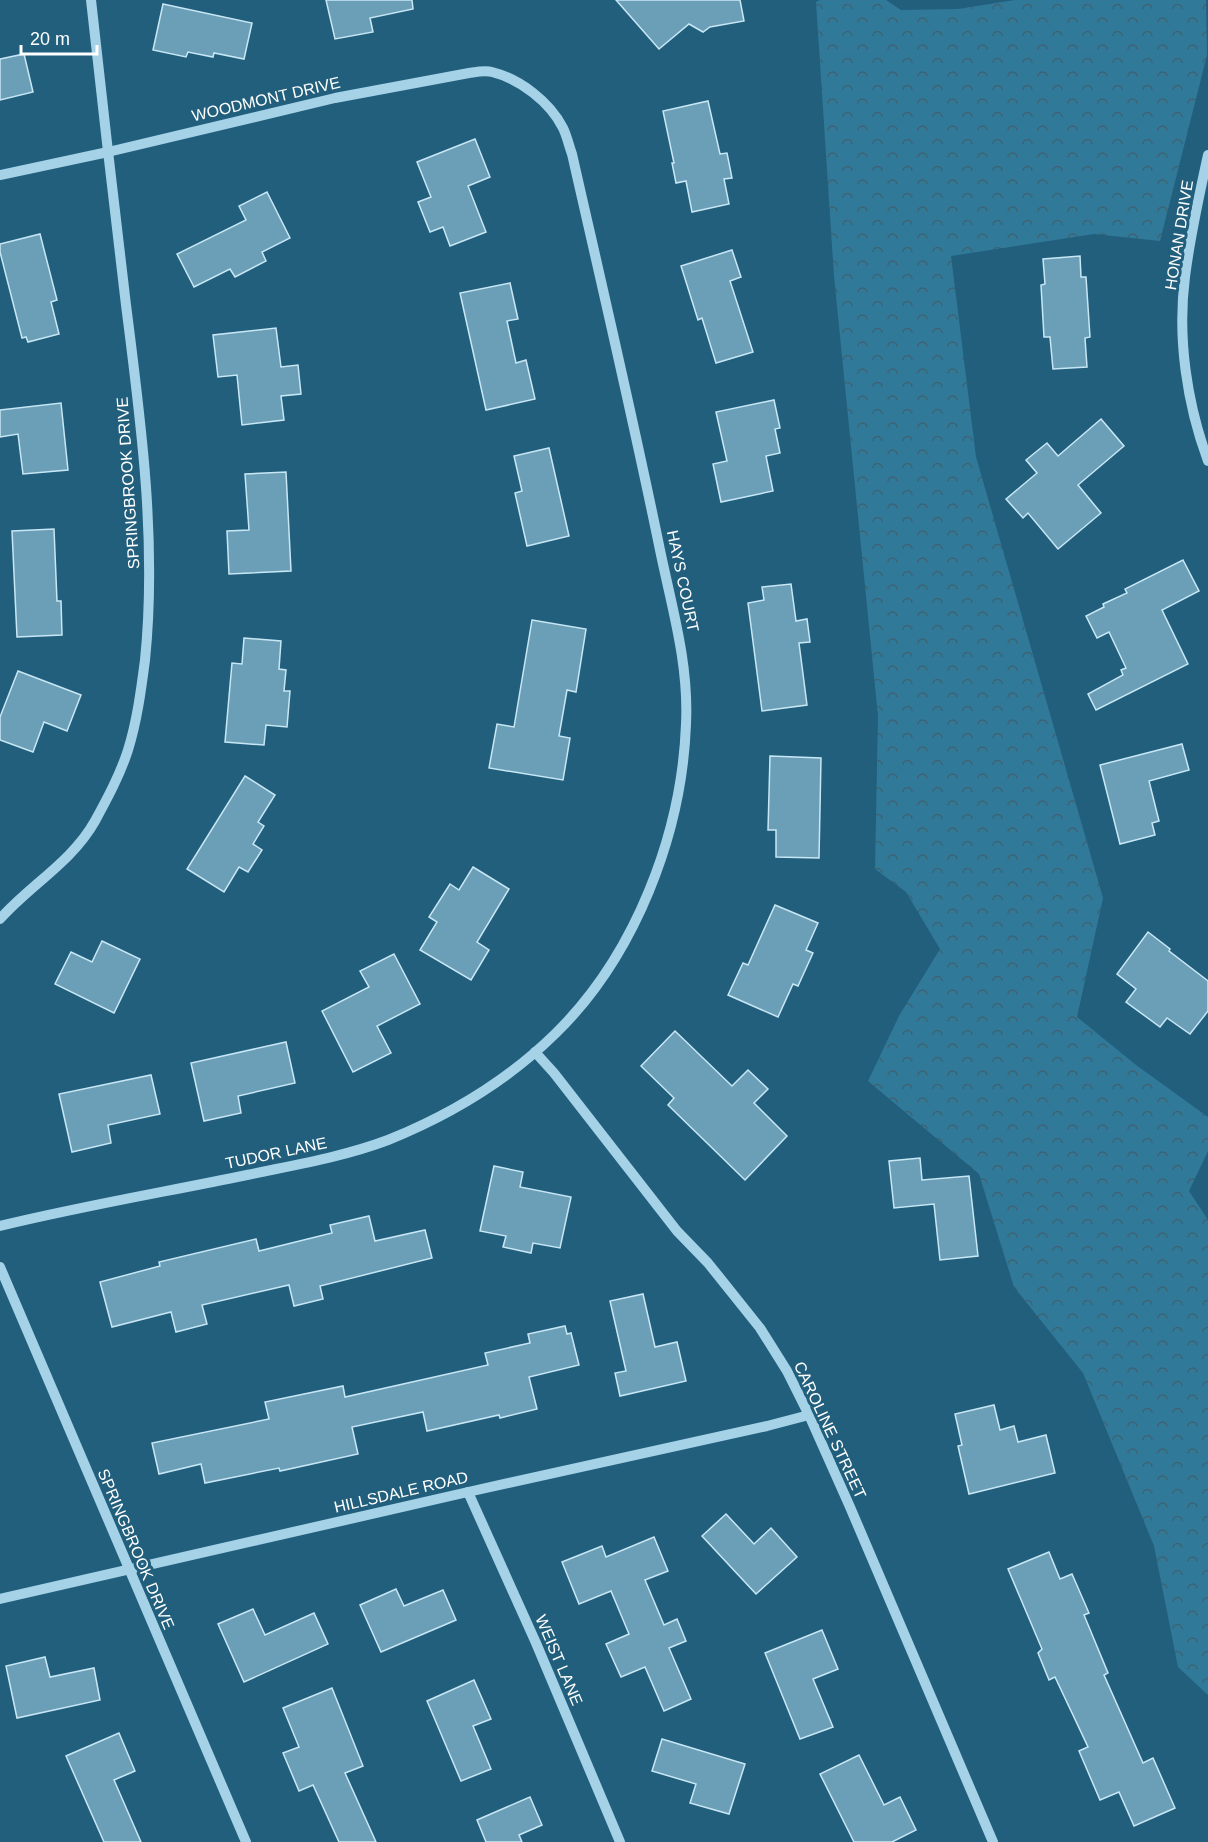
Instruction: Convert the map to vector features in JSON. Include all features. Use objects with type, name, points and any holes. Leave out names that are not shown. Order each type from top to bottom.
[{"type":"street","name":"SPRINGBROOK DRIVE","points":[[0,919],[51,873],[93,824],[127,753],[141,697],[149,617],[151,576],[146,486],[91,0]]},
{"type":"street","name":"WOODMONT DRIVE","points":[[0,175],[335,98],[469,73],[490,71],[513,80],[535,94]]},
{"type":"street","name":"HAYS COURT","points":[[535,94],[562,128],[572,154],[650,495],[683,652],[686,722],[684,759],[668,840],[635,921],[599,982],[568,1021],[535,1052]]},
{"type":"street","name":"HONAN DRIVE","points":[[1208,155],[1186,267],[1183,304],[1184,356],[1189,391],[1198,434],[1208,461]]},
{"type":"street","name":"TUDOR LANE","points":[[0,1226],[324,1159],[384,1141],[423,1125],[480,1095],[535,1052]]},
{"type":"street","name":"CAROLINE STREET","points":[[535,1052],[554,1073],[677,1231],[708,1263],[760,1328],[787,1371],[809,1415],[993,1842]]},
{"type":"street","name":"SPRINGBROOK DRIVE","points":[[0,1267],[246,1842]]},
{"type":"street","name":"HILLSDALE ROAD","points":[[0,1599],[809,1415]]},
{"type":"street","name":"WEIST LANE","points":[[468,1492],[536,1643],[620,1842]]},
{"type":"green space","points":[[820,0],[886,0],[901,10],[958,9],[1015,0],[1206,0],[1207,55],[1160,241],[1094,234],[951,256],[976,457],[1103,898],[1077,1017],[1136,1065],[1208,1117],[1208,1151],[1189,1191],[1208,1220],[1208,1695],[1178,1667],[1154,1546],[1083,1373],[1014,1287],[979,1174],[868,1081],[899,1016],[940,949],[906,892],[875,869],[878,716],[834,276],[816,2]]},
{"type":"building","points":[[326,0],[412,0],[413,9],[370,18],[373,32],[335,39]]},
{"type":"building","points":[[616,0],[740,0],[744,21],[710,27],[703,32],[689,24],[659,49]]},
{"type":"building","points":[[163,4],[252,23],[244,59],[214,53],[213,57],[188,52],[186,57],[153,50]]},
{"type":"building","points":[[24,54],[33,92],[0,100],[0,59]]},
{"type":"building","points":[[708,101],[720,154],[727,153],[732,178],[724,179],[729,204],[692,212],[686,181],[676,183],[663,111]]},
{"type":"building","points":[[475,139],[490,177],[468,186],[486,232],[450,246],[443,227],[430,232],[418,202],[431,197],[417,162]]},
{"type":"building","points":[[267,192],[290,238],[262,252],[266,261],[235,277],[230,269],[194,287],[177,254],[246,220],[239,206]]},
{"type":"building","points":[[40,234],[57,300],[51,302],[59,334],[28,342],[26,337],[22,338],[0,252],[0,244]]},
{"type":"building","points":[[732,250],[741,277],[730,281],[753,352],[716,363],[702,318],[698,320],[681,266]]},
{"type":"building","points":[[1080,256],[1081,277],[1086,277],[1090,337],[1085,338],[1087,367],[1053,369],[1050,337],[1044,337],[1041,285],[1045,284],[1043,259]]},
{"type":"building","points":[[510,283],[518,319],[507,321],[516,363],[526,360],[535,399],[486,410],[460,293]]},
{"type":"building","points":[[276,328],[281,367],[298,365],[301,394],[281,396],[284,420],[242,425],[237,375],[218,377],[213,335]]},
{"type":"building","points":[[774,400],[780,428],[775,429],[780,453],[766,456],[773,491],[721,502],[713,464],[727,461],[716,412]]},
{"type":"building","points":[[61,403],[68,470],[23,474],[18,434],[0,437],[0,410]]},
{"type":"building","points":[[1101,419],[1124,446],[1078,485],[1101,513],[1058,549],[1028,513],[1023,518],[1006,499],[1037,473],[1026,460],[1047,443],[1058,456]]},
{"type":"building","points":[[549,448],[569,536],[527,546],[515,493],[522,491],[514,456]]},
{"type":"building","points":[[286,472],[291,571],[229,574],[227,531],[249,530],[245,474]]},
{"type":"building","points":[[54,529],[57,601],[61,601],[62,635],[17,637],[12,531]]},
{"type":"building","points":[[1183,560],[1199,591],[1162,610],[1188,664],[1096,710],[1088,694],[1123,675],[1121,670],[1126,668],[1109,632],[1097,638],[1086,616],[1104,607],[1103,604],[1127,593],[1125,589]]},
{"type":"building","points":[[791,584],[796,621],[807,619],[810,642],[799,643],[807,705],[762,711],[748,603],[764,600],[762,587]]},
{"type":"building","points":[[532,620],[586,629],[576,692],[567,690],[559,736],[570,738],[563,780],[489,768],[497,724],[514,727]]},
{"type":"building","points":[[244,638],[281,641],[279,669],[286,670],[284,691],[290,691],[287,727],[266,725],[264,745],[225,742],[232,663],[242,664]]},
{"type":"building","points":[[18,671],[81,695],[67,731],[44,722],[33,752],[0,740],[0,717]]},
{"type":"building","points":[[1182,744],[1189,770],[1149,781],[1159,821],[1152,823],[1155,835],[1120,844],[1100,765]]},
{"type":"building","points":[[770,756],[821,758],[819,858],[776,857],[776,830],[768,830]]},
{"type":"building","points":[[245,776],[275,795],[258,822],[264,826],[253,844],[262,850],[248,872],[239,867],[224,892],[187,869]]},
{"type":"building","points":[[473,867],[509,889],[477,942],[489,950],[471,980],[420,950],[437,922],[429,917],[450,884],[459,890]]},
{"type":"building","points":[[775,905],[818,923],[806,950],[813,953],[798,986],[793,984],[778,1017],[728,995],[743,963],[748,965]]},
{"type":"building","points":[[1148,932],[1208,981],[1208,1011],[1190,1034],[1167,1018],[1160,1027],[1126,1002],[1136,989],[1117,974]]},
{"type":"building","points":[[102,941],[140,959],[114,1013],[55,984],[71,952],[92,962]]},
{"type":"building","points":[[394,954],[420,1004],[377,1026],[391,1053],[353,1072],[322,1011],[369,987],[360,971]]},
{"type":"building","points":[[675,1031],[732,1086],[748,1070],[768,1089],[754,1103],[787,1136],[745,1180],[668,1105],[674,1098],[641,1066]]},
{"type":"building","points":[[286,1042],[295,1083],[238,1096],[241,1113],[204,1121],[191,1063]]},
{"type":"building","points":[[151,1075],[160,1114],[108,1125],[111,1143],[72,1152],[59,1094]]},
{"type":"building","points":[[920,1158],[922,1180],[969,1176],[978,1256],[940,1260],[934,1204],[894,1208],[889,1161]]},
{"type":"building","points":[[494,1166],[523,1172],[520,1187],[571,1197],[560,1248],[533,1243],[531,1253],[503,1247],[506,1236],[480,1231]]},
{"type":"building","points":[[369,1216],[375,1241],[425,1230],[432,1258],[320,1286],[323,1299],[294,1306],[289,1285],[202,1305],[207,1324],[176,1332],[171,1312],[112,1327],[100,1282],[160,1266],[159,1262],[256,1239],[259,1251],[332,1233],[330,1225]]},
{"type":"building","points":[[643,1294],[655,1347],[677,1342],[686,1381],[620,1396],[615,1373],[626,1371],[610,1301]]},
{"type":"building","points":[[565,1326],[567,1334],[571,1333],[579,1365],[529,1377],[537,1409],[427,1431],[423,1412],[352,1427],[358,1454],[280,1471],[279,1468],[205,1483],[201,1464],[159,1474],[152,1443],[269,1419],[265,1402],[343,1386],[345,1397],[488,1365],[485,1353],[530,1343],[528,1334]]},
{"type":"building","points":[[994,1405],[1000,1430],[1014,1426],[1018,1442],[1046,1435],[1055,1473],[969,1494],[958,1446],[962,1445],[955,1414]]},
{"type":"building","points":[[726,1514],[754,1544],[771,1528],[797,1557],[756,1594],[702,1536]]},
{"type":"building","points":[[654,1537],[668,1571],[645,1580],[664,1625],[677,1619],[686,1641],[669,1648],[691,1699],[664,1711],[645,1667],[621,1677],[606,1644],[629,1634],[611,1591],[579,1604],[562,1562],[602,1546],[606,1557]]},
{"type":"building","points":[[1049,1552],[1060,1579],[1072,1574],[1089,1613],[1084,1615],[1108,1673],[1104,1675],[1143,1763],[1153,1758],[1175,1808],[1134,1826],[1119,1792],[1100,1800],[1079,1751],[1088,1747],[1055,1677],[1049,1680],[1038,1653],[1042,1649],[1008,1569]]},
{"type":"building","points":[[396,1589],[404,1606],[443,1590],[456,1620],[381,1652],[360,1605]]},
{"type":"building","points":[[253,1609],[265,1635],[314,1613],[328,1644],[244,1682],[218,1624]]},
{"type":"building","points":[[822,1630],[838,1669],[813,1679],[833,1727],[800,1739],[765,1653]]},
{"type":"building","points":[[45,1657],[50,1677],[94,1668],[100,1700],[17,1718],[6,1666]]},
{"type":"building","points":[[474,1680],[491,1719],[473,1726],[491,1769],[461,1781],[427,1701]]},
{"type":"building","points":[[332,1688],[363,1766],[345,1773],[376,1842],[339,1842],[313,1785],[299,1791],[283,1753],[299,1747],[283,1708]]},
{"type":"building","points":[[119,1733],[135,1771],[114,1780],[141,1842],[104,1842],[66,1756]]},
{"type":"building","points":[[662,1739],[745,1764],[729,1814],[690,1803],[696,1784],[652,1771]]},
{"type":"building","points":[[859,1755],[884,1805],[900,1797],[916,1830],[892,1842],[854,1842],[820,1774]]},
{"type":"building","points":[[530,1797],[542,1825],[519,1835],[522,1842],[486,1842],[477,1820]]}]
